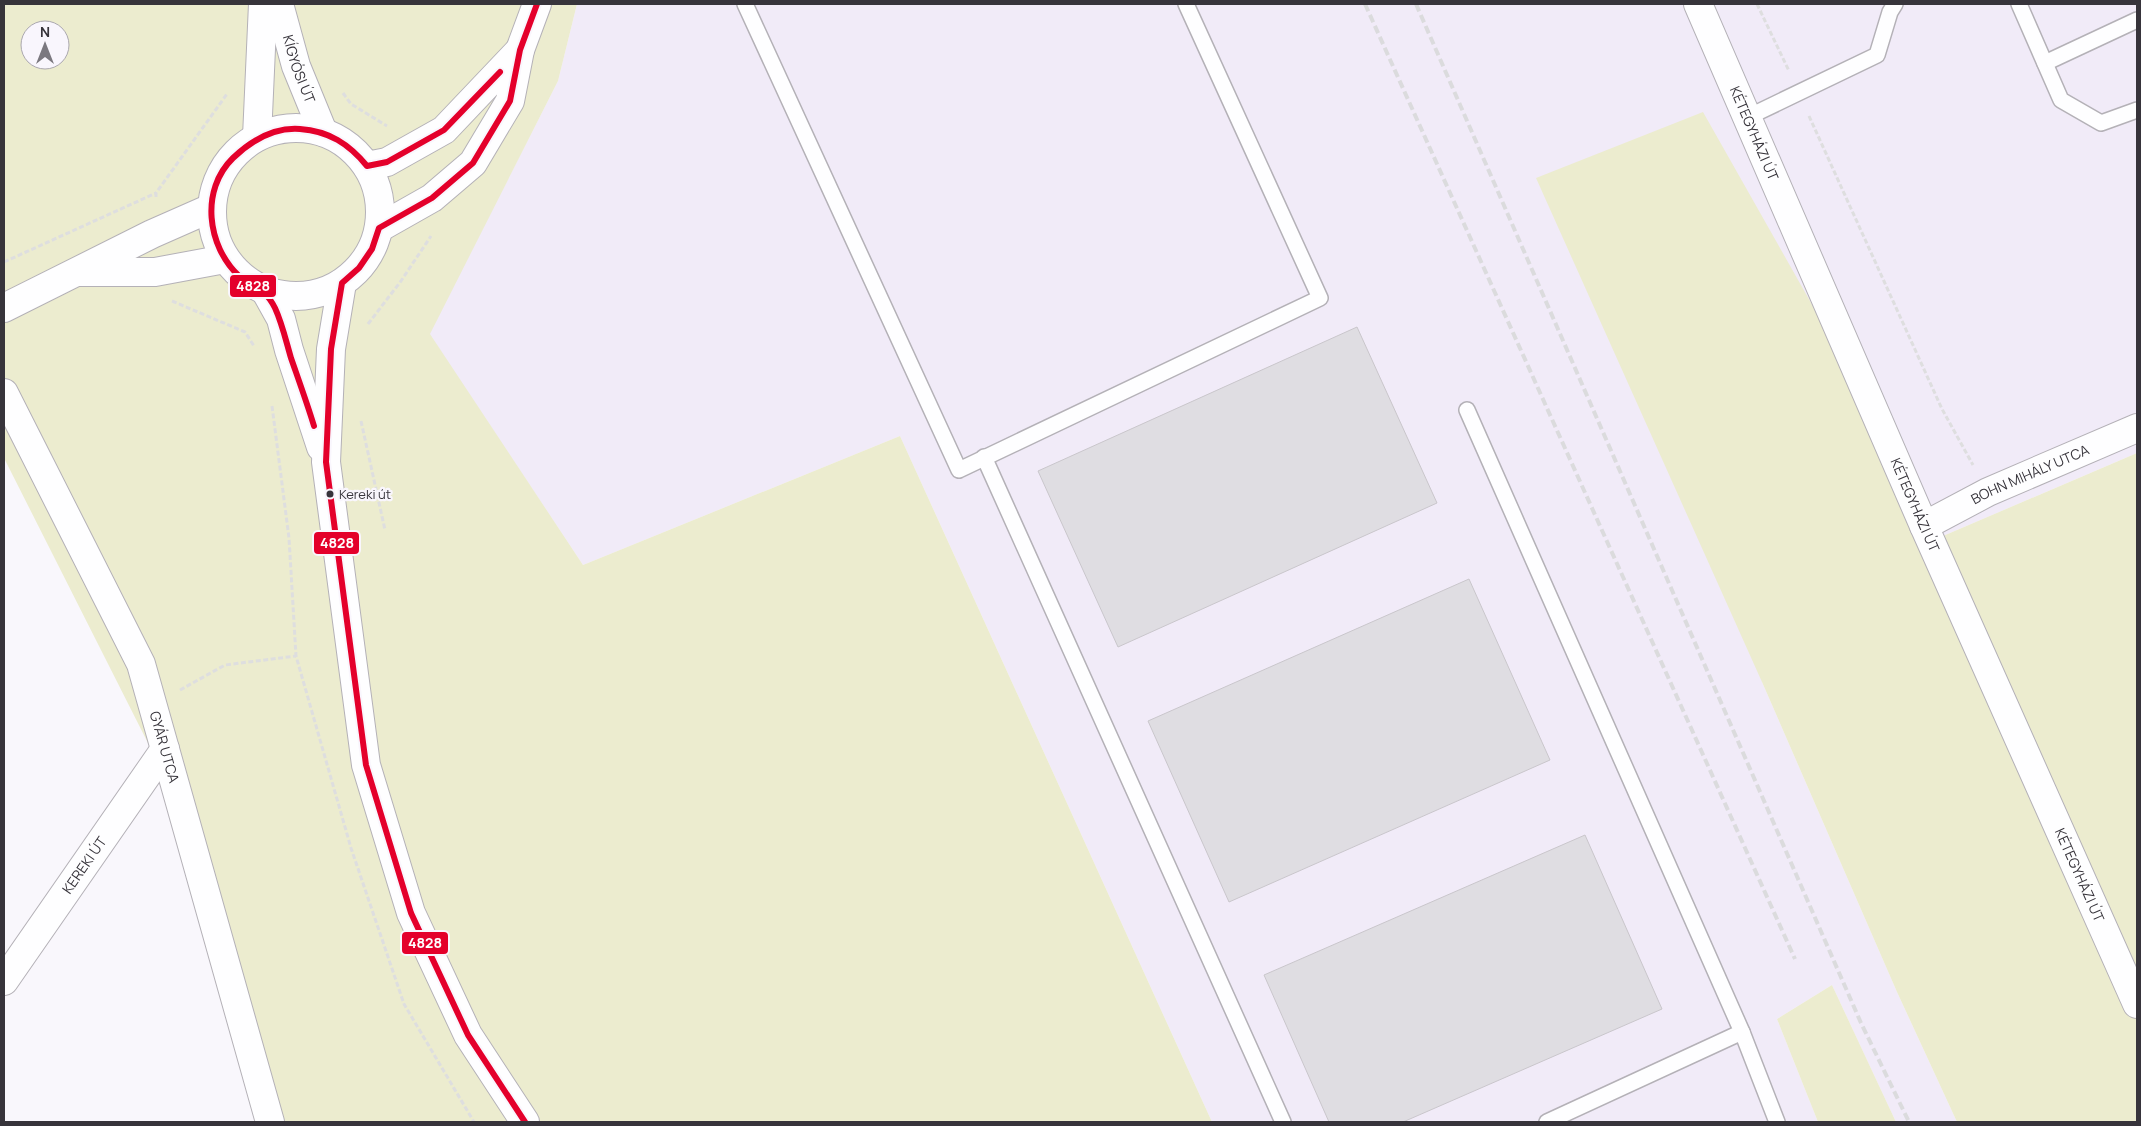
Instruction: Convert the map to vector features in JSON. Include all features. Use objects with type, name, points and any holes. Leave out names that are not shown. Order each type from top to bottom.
[{"type":"street","name":"KÍGYÓSI ÚT","points":[[257,137],[263,4]]},
{"type":"street","name":"KÍGYÓSI ÚT","points":[[279,4],[296,66],[323,132]]},
{"type":"street","points":[[379,228],[432,198],[473,163],[510,101],[520,50],[537,4]]},
{"type":"street","name":"KÉTEGYHÁZI ÚT","points":[[1698,4],[1924,526],[2137,1004]]},
{"type":"street","points":[[367,166],[387,162],[444,130],[520,50]]},
{"type":"street","points":[[301,128],[323,132],[340,140],[355,151],[367,166],[378,192],[380,206],[379,228],[372,249],[359,268],[342,283],[324,292],[305,297],[285,296],[266,292],[250,284],[236,273],[225,259],[214,234],[211,208],[215,186],[225,166],[239,150],[257,137],[286,129],[301,128]]},
{"type":"street","points":[[4,308],[74,272],[211,208]]},
{"type":"street","points":[[74,272],[155,272],[225,259]]},
{"type":"street","points":[[342,283],[331,349],[326,462],[366,765],[411,912],[468,1035],[525,1122]]},
{"type":"street","points":[[266,292],[281,318],[289,350],[326,462]]},
{"type":"street","name":"GYÁR UTCA","points":[[4,393],[141,664],[270,1122]]},
{"type":"street","name":"BOHN MIHÁLY UTCA","points":[[1924,526],[1988,492],[2137,428]]},
{"type":"street","name":"KEREKI ÚT","points":[[4,981],[165,749]]},
{"type":"lane","points":[[745,4],[959,470],[1320,298],[1186,4]]},
{"type":"lane","points":[[1746,118],[1877,55],[1890,12],[1895,4]]},
{"type":"lane","points":[[2019,4],[2061,100],[2101,123],[2137,110]]},
{"type":"lane","points":[[2045,63],[2137,20]]},
{"type":"lane","points":[[1467,410],[1742,1032],[1777,1122]]},
{"type":"lane","points":[[984,457],[1283,1122]]},
{"type":"lane","points":[[1547,1122],[1742,1032]]},
{"type":"path","points":[[1758,4],[1942,409],[1988,492]]},
{"type":"path","points":[[4,262],[156,193]]},
{"type":"path","points":[[366,326],[401,281],[420,249],[442,222],[432,198]]},
{"type":"path","points":[[360,418],[385,530]]},
{"type":"path","points":[[153,705],[225,665],[296,656]]},
{"type":"shaded area","points":[[577,4],[2137,4],[2137,453],[1943,536],[1762,682],[1897,992],[1957,1122],[1896,1122],[1832,985],[1777,1019],[1818,1122],[1212,1122],[900,436],[583,565],[429,334],[558,81]]},
{"type":"green space","points":[[4,4],[577,4],[558,81],[430,334],[583,565],[900,436],[1212,1122],[257,1122],[150,747],[4,458]]},
{"type":"green space","points":[[1703,112],[1943,536],[2137,453],[2137,1122],[1957,1122],[1897,992],[1762,682],[1536,178]]},
{"type":"green space","points":[[1832,985],[1896,1122],[1818,1122],[1777,1019]]},
{"type":"building","points":[[1357,327],[1437,503],[1118,647],[1038,471]]},
{"type":"building","points":[[1469,579],[1550,760],[1229,902],[1148,721]]},
{"type":"building","points":[[1585,835],[1662,1009],[1403,1122],[1329,1122],[1264,975]]},
{"type":"railway","points":[[1365,4],[1795,959]]},
{"type":"railway","points":[[1416,4],[1861,1023],[1909,1122]]},
{"type":"transit line","name":"4828","points":[[525,1122],[468,1035],[411,913],[366,765],[326,462],[331,349],[342,283],[359,268],[372,249],[379,228],[432,198],[473,163],[510,101],[520,50],[537,4]]},
{"type":"transit line","name":"4828","points":[[314,426],[275,308],[263,292],[244,280],[228,264],[214,234],[212,201],[222,171],[233,158],[256,140],[281,130],[290,129],[310,130],[338,140],[353,151],[367,166],[387,162],[444,130],[500,72]]},
{"type":"place","name":"Kereki út","points":[[330,494]]}]
